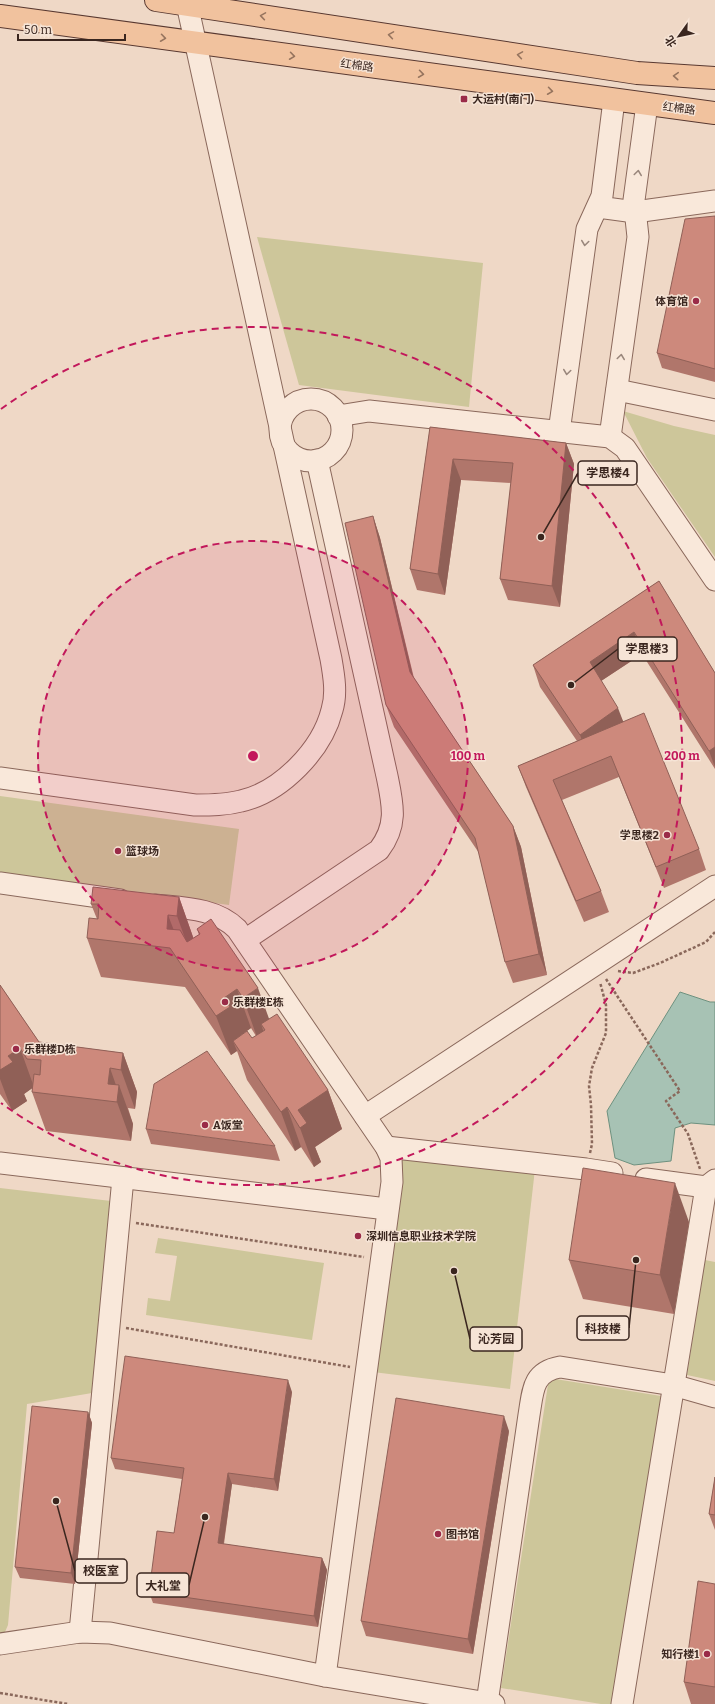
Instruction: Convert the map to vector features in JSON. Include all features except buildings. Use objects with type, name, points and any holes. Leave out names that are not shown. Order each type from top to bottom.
[{"type":"main road","points":[[156,0],[636,73],[715,78]]},
{"type":"main road","name":"红棉路","points":[[0,16],[614,100],[715,112]]},
{"type":"street","points":[[0,778],[195,805],[222,805],[242,801],[262,793],[300,766],[314,750],[325,730],[332,710],[335,686],[331,659],[194,43],[187,4]]},
{"type":"street","points":[[559,432],[587,229],[602,196],[614,100]]},
{"type":"street","points":[[610,437],[638,237],[634,200],[647,104]]},
{"type":"street","points":[[598,207],[635,212],[715,201]]},
{"type":"street","points":[[616,390],[715,410]]},
{"type":"street","points":[[306,400],[320,401],[332,408],[338,416],[342,425],[342,434],[334,451],[326,457],[307,461],[294,455],[284,445],[281,436],[281,426],[289,409],[297,403],[306,400]]},
{"type":"street","points":[[338,416],[369,411],[610,437],[625,448],[715,580]]},
{"type":"street","points":[[245,940],[379,850],[387,840],[393,815],[387,776],[317,460]]},
{"type":"street","points":[[0,883],[207,912],[229,921],[245,940],[365,1116],[391,1158],[392,1170],[325,1676]]},
{"type":"street","points":[[365,1116],[715,886]]},
{"type":"street","points":[[386,1148],[586,1169],[710,1184],[673,1386],[622,1704]]},
{"type":"street","points":[[0,1163],[387,1209]]},
{"type":"street","points":[[80,1632],[123,1178]]},
{"type":"street","points":[[0,1644],[80,1632],[110,1633],[325,1676],[490,1704],[530,1408],[533,1388],[537,1379],[552,1368],[560,1367],[673,1386],[715,1397]]},
{"type":"path","points":[[596,964],[614,970],[633,973],[660,963],[706,942],[715,932]]},
{"type":"path","points":[[596,964],[680,1091],[666,1101],[688,1134],[710,1184]]},
{"type":"path","points":[[586,1169],[592,1144],[589,1086],[592,1068],[606,1033],[606,1005],[596,964]]},
{"type":"path","points":[[119,1220],[380,1260]]},
{"type":"path","points":[[110,1326],[366,1370]]},
{"type":"path","points":[[0,1693],[68,1704]]},
{"type":"shaded area","points":[[257,237],[483,263],[469,407],[299,385]]},
{"type":"shaded area","points":[[623,411],[674,426],[715,435],[715,557],[647,458]]},
{"type":"shaded area","name":"篮球场","points":[[0,796],[239,829],[229,905],[0,874]]},
{"type":"shaded area","points":[[680,992],[710,1002],[715,1002],[715,1125],[691,1123],[675,1128],[671,1161],[634,1165],[615,1158],[607,1111]]},
{"type":"shaded area","points":[[398,1153],[535,1169],[510,1389],[373,1372]]},
{"type":"shaded area","points":[[0,1188],[111,1201],[92,1393],[27,1404],[8,1625],[2,1639],[0,1640]]},
{"type":"shaded area","points":[[158,1238],[324,1263],[312,1340],[146,1315],[148,1298],[170,1301],[177,1256],[155,1253]]},
{"type":"shaded area","points":[[705,1260],[715,1262],[715,1381],[687,1375]]},
{"type":"shaded area","points":[[549,1378],[661,1396],[613,1704],[601,1704],[501,1688]]},
{"type":"place","name":"大运村(南门)","points":[[464,99]]},
{"type":"place","name":"体育馆","points":[[696,301]]},
{"type":"place","name":"学思楼4","points":[[541,537]]},
{"type":"place","name":"学思楼3","points":[[571,685]]},
{"type":"place","name":"学思楼2","points":[[667,835]]},
{"type":"place","name":"篮球场","points":[[118,851]]},
{"type":"place","name":"乐群楼E栋","points":[[225,1002]]},
{"type":"place","name":"乐群楼D栋","points":[[16,1049]]},
{"type":"place","name":"A饭堂","points":[[205,1125]]},
{"type":"place","name":"深圳信息职业技术学院","points":[[358,1236]]},
{"type":"place","name":"科技楼","points":[[636,1260]]},
{"type":"place","name":"沁芳园","points":[[454,1271]]},
{"type":"place","name":"校医室","points":[[56,1501]]},
{"type":"place","name":"大礼堂","points":[[205,1517]]},
{"type":"place","name":"图书馆","points":[[438,1534]]},
{"type":"place","name":"知行楼1","points":[[707,1654]]}]
